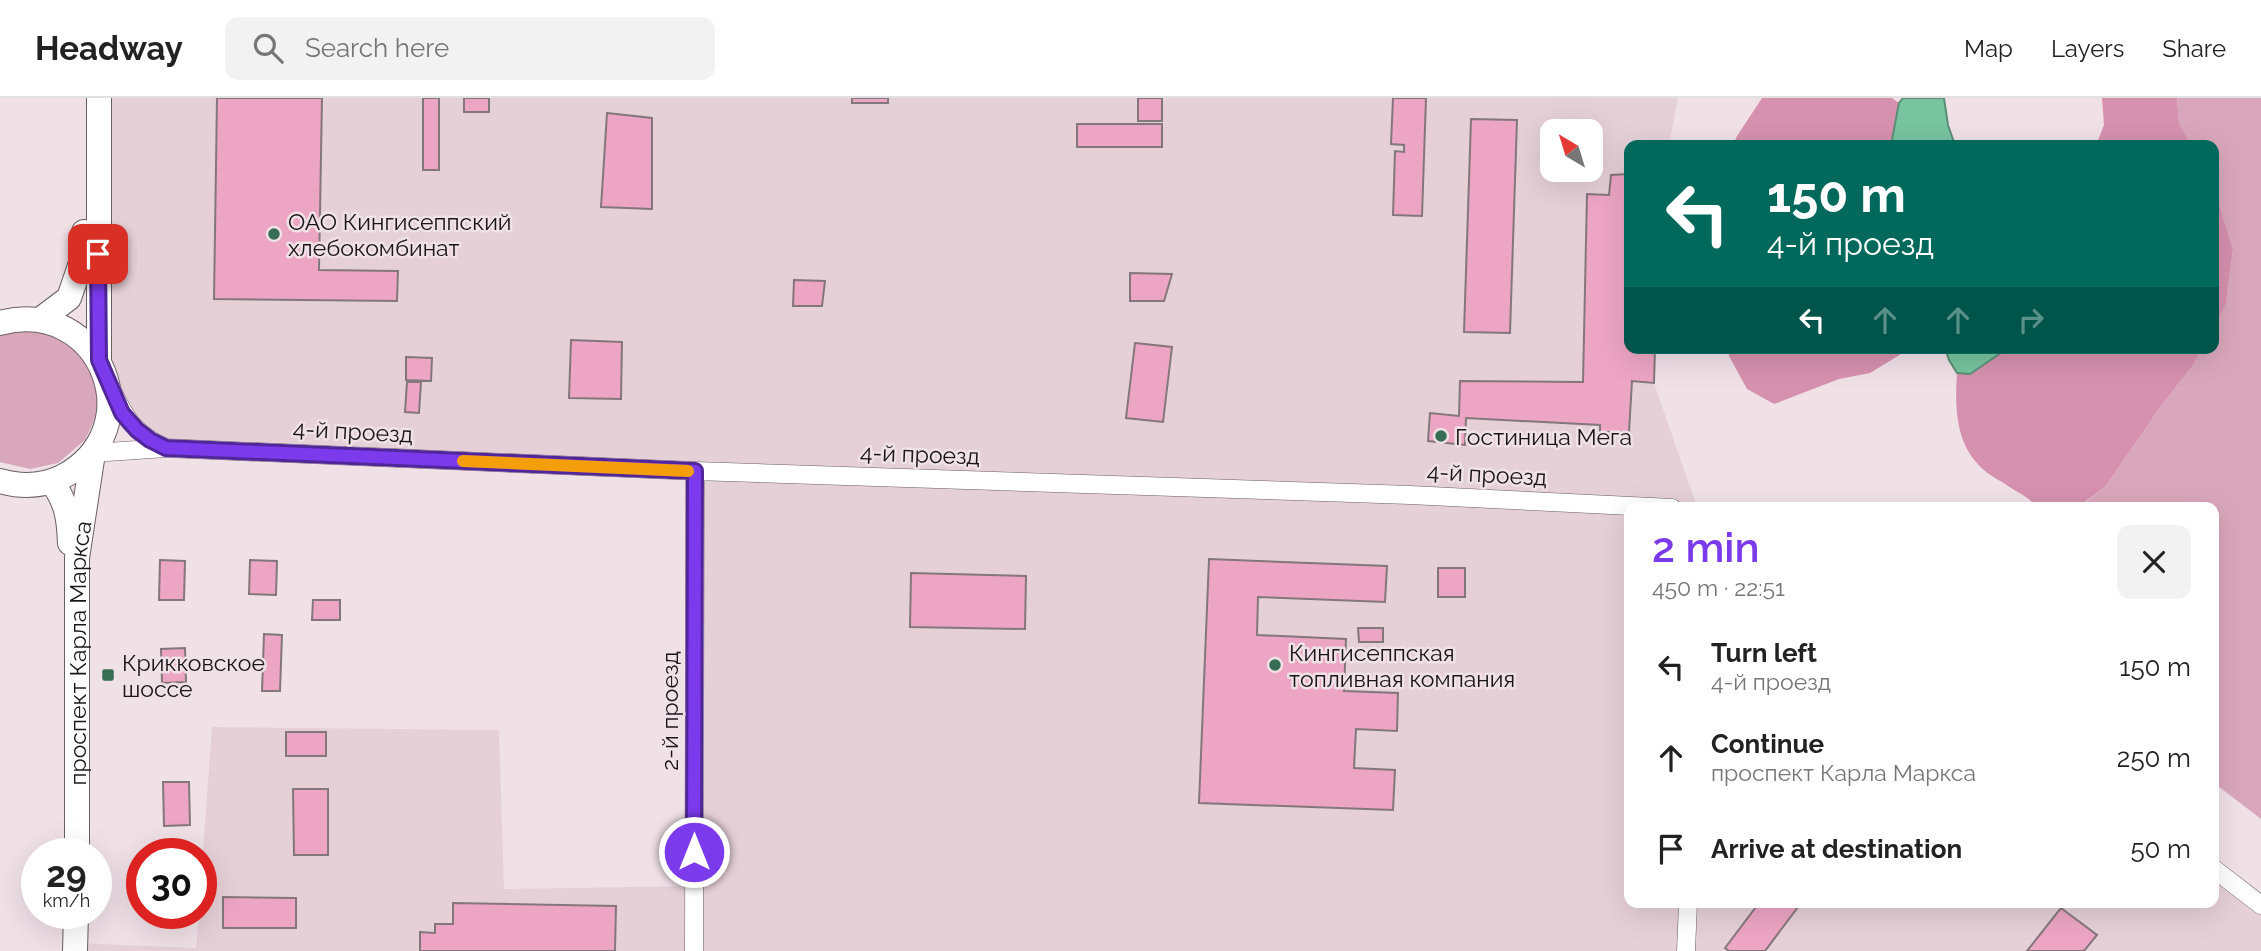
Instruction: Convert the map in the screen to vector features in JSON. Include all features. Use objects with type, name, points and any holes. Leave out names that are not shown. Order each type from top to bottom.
[{"type":"main road","points":[[41,320],[69,298],[84,254],[84,98]]},
{"type":"main road","name":"проспект Карла Маркса","points":[[77,838],[77,558],[93,453],[105,429],[110,404],[103,369],[99,98]]},
{"type":"main road","points":[[0,323],[17,318],[41,320],[64,327],[84,341],[103,369]]},
{"type":"main road","name":"проспект Карла Маркса","points":[[0,481],[27,486],[52,482],[75,470],[93,453]]},
{"type":"main road","points":[[52,482],[69,514],[70,838]]},
{"type":"main road","points":[[69,929],[69,951]]},
{"type":"main road","points":[[75,951],[76,929]]},
{"type":"street","points":[[103,369],[122,413],[144,435],[166,448]]},
{"type":"street","name":"4-й проезд","points":[[93,453],[166,448],[695,471],[1397,494],[1624,506]]},
{"type":"street","name":"2-й проезд","points":[[694,951],[695,471]]},
{"type":"street","points":[[2219,873],[2261,905]]},
{"type":"street","points":[[1686,951],[1688,908]]},
{"type":"shaded area","points":[[100,98],[1678,98],[1670,140],[1624,140],[1624,354],[1633,354],[1654,383],[1695,502],[1624,502],[1624,908],[2219,908],[2219,879],[2261,910],[2261,951],[697,951],[695,471],[166,448],[110,404]]},
{"type":"shaded area","points":[[1762,98],[1892,98],[1899,103],[1892,140],[1735,140]]},
{"type":"shaded area","points":[[1903,98],[1944,98],[1953,140],[1892,140],[1899,103]]},
{"type":"shaded area","points":[[2102,98],[2177,98],[2179,123],[2188,140],[2098,140],[2104,125]]},
{"type":"shaded area","points":[[2177,98],[2261,98],[2261,819],[2219,787],[2219,502],[2086,502],[2105,487],[2199,354],[2219,354],[2219,317],[2226,304],[2233,249],[2219,203],[2219,140],[2188,140],[2179,123]]},
{"type":"shaded area","points":[[2219,203],[2233,249],[2226,304],[2219,317]]},
{"type":"shaded area","points":[[37,328],[65,339],[86,360],[97,383],[97,414],[85,440],[58,463],[30,469],[0,462],[0,334]]},
{"type":"shaded area","points":[[1901,354],[1870,373],[1839,379],[1774,404],[1747,389],[1729,356]]},
{"type":"shaded area","points":[[1947,354],[1999,354],[1970,374],[1957,373]]},
{"type":"shaded area","points":[[1999,354],[2199,354],[2105,487],[2085,502],[2032,502],[1978,465],[1964,442],[1958,420],[1957,373],[1970,374]]},
{"type":"shaded area","points":[[212,727],[499,730],[504,889],[694,886],[694,951],[75,951],[75,943],[196,948],[198,929],[217,929],[217,838],[204,838]]},
{"type":"building","points":[[217,98],[322,98],[319,270],[398,271],[397,301],[214,299]]},
{"type":"building","points":[[423,98],[439,98],[439,170],[423,170]]},
{"type":"building","points":[[464,98],[489,98],[489,112],[464,112]]},
{"type":"building","points":[[852,98],[888,98],[888,103],[852,103]]},
{"type":"building","points":[[1138,98],[1162,98],[1162,121],[1138,121]]},
{"type":"building","points":[[1393,98],[1426,98],[1422,216],[1393,215],[1395,151],[1404,152],[1404,145],[1391,144]]},
{"type":"building","points":[[607,113],[652,118],[652,209],[601,207]]},
{"type":"building","points":[[1471,119],[1517,120],[1510,333],[1464,332]]},
{"type":"building","points":[[1077,124],[1162,124],[1162,147],[1077,147]]},
{"type":"building","points":[[1624,174],[1624,354],[1655,354],[1654,383],[1632,381],[1629,432],[1600,432],[1600,425],[1466,418],[1465,445],[1428,441],[1430,413],[1459,416],[1460,381],[1583,382],[1587,194],[1609,195],[1611,175]]},
{"type":"building","points":[[1130,273],[1172,274],[1164,301],[1130,301]]},
{"type":"building","points":[[794,280],[825,281],[822,306],[793,306]]},
{"type":"building","points":[[571,340],[622,342],[621,399],[569,398]]},
{"type":"building","points":[[1135,343],[1172,347],[1163,422],[1126,418]]},
{"type":"building","points":[[406,357],[432,358],[431,381],[406,380]]},
{"type":"building","points":[[407,382],[421,382],[419,413],[405,412]]},
{"type":"building","name":"Кингисеппская топливная компания","points":[[1209,559],[1387,566],[1385,602],[1258,597],[1257,635],[1346,639],[1344,691],[1398,693],[1397,731],[1356,729],[1354,768],[1395,770],[1393,810],[1199,803]]},
{"type":"building","points":[[160,560],[185,561],[184,600],[159,600]]},
{"type":"building","points":[[250,560],[277,561],[276,595],[249,594]]},
{"type":"building","points":[[1438,568],[1465,568],[1465,597],[1438,597]]},
{"type":"building","points":[[911,573],[1026,576],[1025,629],[910,627]]},
{"type":"building","points":[[313,600],[340,600],[340,620],[312,620]]},
{"type":"building","points":[[1358,628],[1383,628],[1383,642],[1359,642]]},
{"type":"building","points":[[264,634],[282,635],[280,691],[262,691]]},
{"type":"building","points":[[185,648],[186,682],[162,683],[161,649]]},
{"type":"building","points":[[286,732],[326,732],[326,756],[286,756]]},
{"type":"building","points":[[163,782],[189,782],[190,825],[164,826]]},
{"type":"building","points":[[293,789],[328,789],[328,855],[294,855]]},
{"type":"building","points":[[223,897],[296,898],[296,928],[223,928]]},
{"type":"building","points":[[453,903],[616,906],[615,951],[420,951],[420,932],[435,933],[435,924],[453,924]]},
{"type":"building","points":[[1755,908],[1797,908],[1765,951],[1729,951],[1725,948]]},
{"type":"building","points":[[2061,908],[2097,935],[2084,951],[2027,951]]},
{"type":"slow traffic","points":[[463,461],[688,471]]},
{"type":"place","name":"ОАО Кингисеппский хлебокомбинат","points":[[274,234]]},
{"type":"place","name":"Гостиница Мега","points":[[1441,436]]},
{"type":"place","name":"Кингисеппская топливная компания","points":[[1275,665]]},
{"type":"place","name":"Крикковское шоссе","points":[[108,675]]},
{"type":"route","points":[[98,254],[99,360],[122,413],[137,430],[166,448],[695,471],[694,852]]}]
